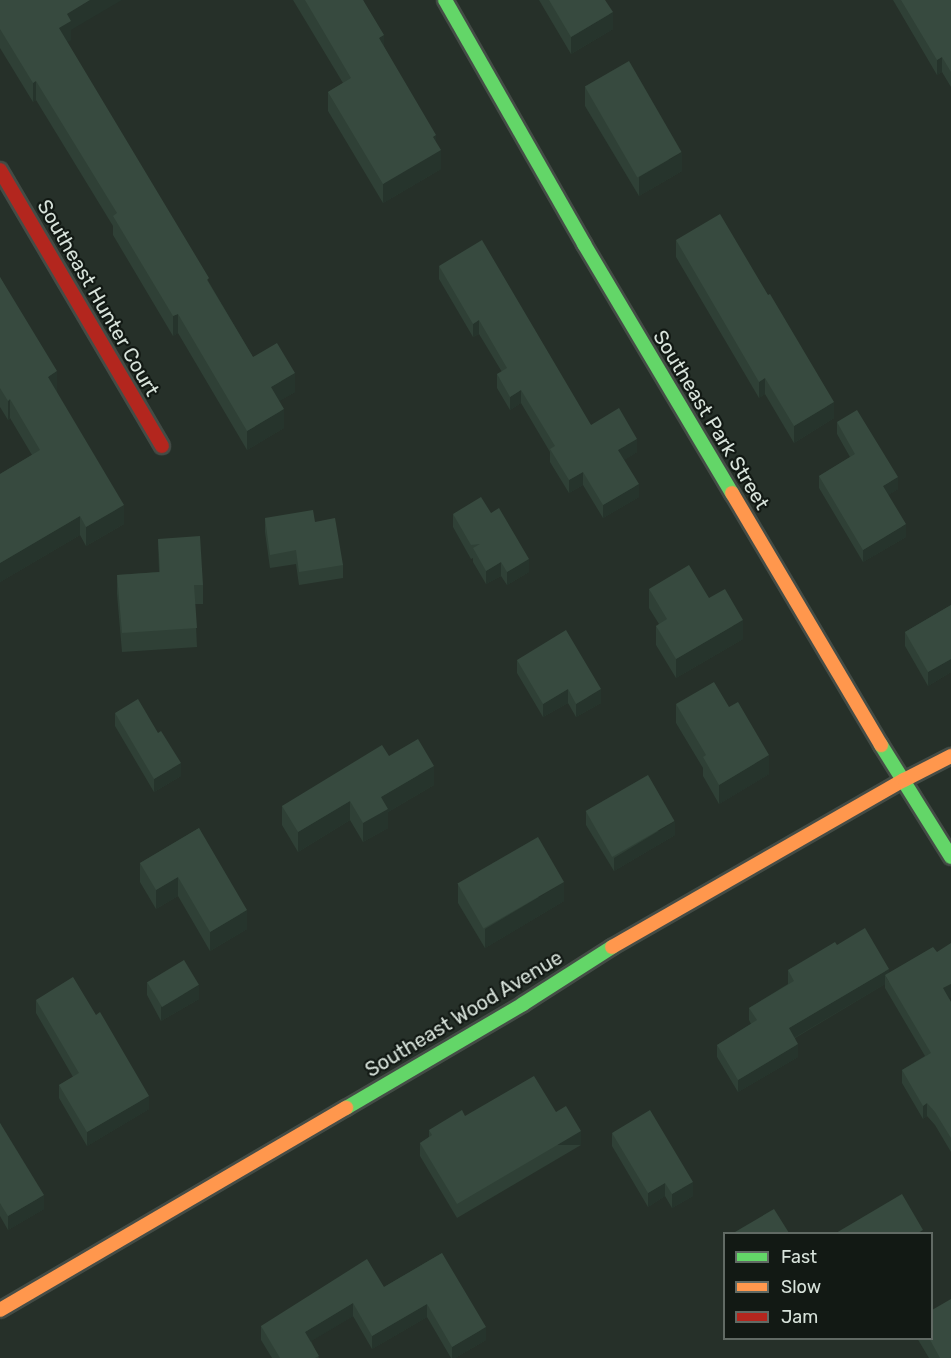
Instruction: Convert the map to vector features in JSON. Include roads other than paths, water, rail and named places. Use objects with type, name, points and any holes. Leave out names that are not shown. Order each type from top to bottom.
[{"type":"street","name":"Southeast Park Street","points":[[445,0],[584,244],[951,857]]},
{"type":"street","name":"Southeast Hunter Court","points":[[0,170],[162,446]]},
{"type":"street","name":"Southeast Wood Avenue","points":[[0,1310],[523,1004],[629,936],[903,780],[951,756]]}]
